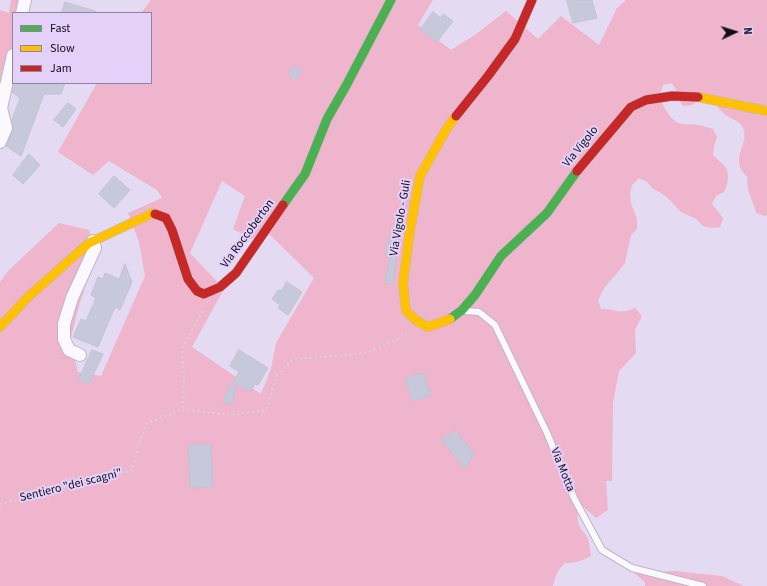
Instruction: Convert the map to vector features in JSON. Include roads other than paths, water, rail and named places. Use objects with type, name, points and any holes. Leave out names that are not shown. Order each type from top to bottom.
[{"type":"street","points":[[22,12],[25,0]]},
{"type":"street","name":"Via Roccoberton","points":[[93,240],[152,213],[166,218],[172,230],[188,279],[197,291],[204,294],[220,287],[236,273],[305,174],[327,119],[348,84],[391,0]]},
{"type":"street","name":"Via Vigolo - Guli","points":[[462,310],[450,319],[428,327],[417,321],[406,310],[403,283],[410,230],[420,176],[447,128],[515,39],[532,0]]},
{"type":"street","points":[[0,142],[6,128],[1,108],[12,59]]},
{"type":"street","name":"Via Vigolo","points":[[462,310],[475,295],[501,256],[547,213],[582,165],[631,107],[646,100],[672,96],[698,97],[767,111]]},
{"type":"street","points":[[0,327],[29,296],[93,240],[95,248],[72,298],[64,324],[64,338],[69,350],[80,355]]},
{"type":"lane","name":"Via Motta","points":[[462,310],[479,312],[495,325],[547,433],[574,498],[602,550],[632,568],[703,586]]}]
